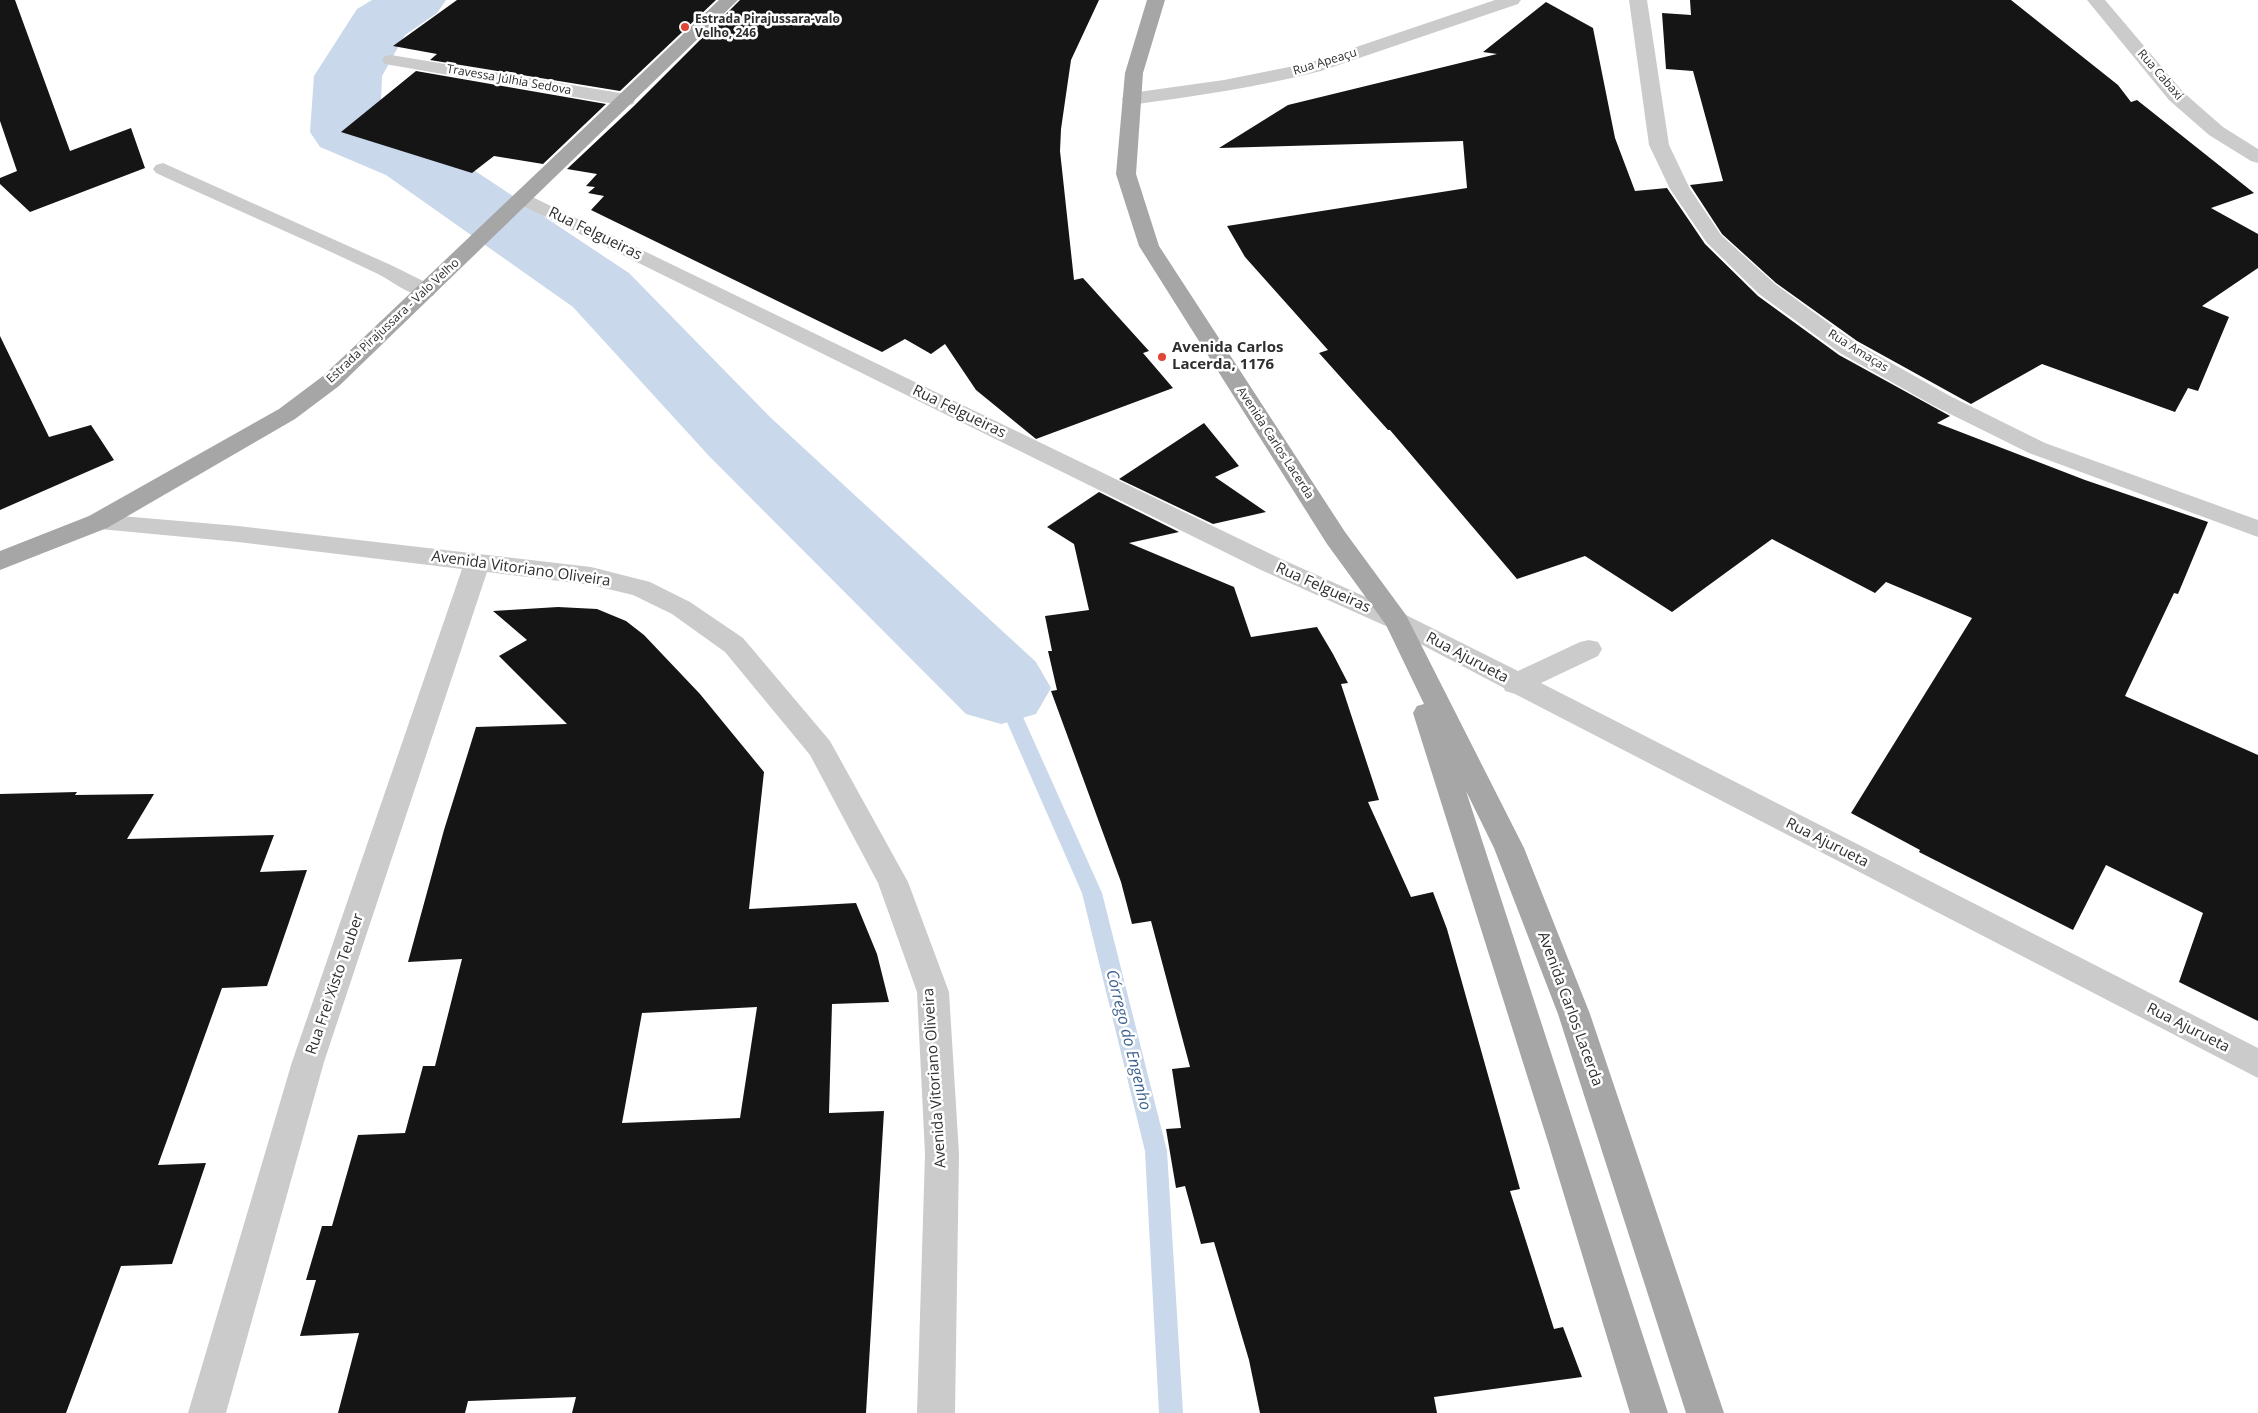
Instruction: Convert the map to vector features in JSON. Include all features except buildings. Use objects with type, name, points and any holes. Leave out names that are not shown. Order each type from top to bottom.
[{"type":"main road","name":"Estrada Pirajussara - Valo Velho","points":[[0,561],[98,522],[287,414],[331,381],[729,0]]},
{"type":"main road","name":"Avenida Carlos Lacerda","points":[[1156,0],[1134,73],[1126,174],[1148,246],[1336,538],[1397,621],[1510,848],[1571,1004],[1705,1413]]},
{"type":"main road","name":"Avenida Carlos Lacerda","points":[[1397,621],[1508,963],[1649,1413]]},
{"type":"street","name":"Rua Apeaçu","points":[[1131,99],[1253,82],[1292,73],[1512,0]]},
{"type":"street","name":"Rua Amaças","points":[[1638,0],[1658,145],[1680,189],[1714,239],[1768,289],[1848,348],[1942,401],[2037,448],[2258,529]]},
{"type":"street","name":"Rua Cabaxi","points":[[2096,0],[2176,96],[2216,131],[2258,157]]},
{"type":"street","name":"Travessa Júlhia Sedova","points":[[391,60],[626,100]]},
{"type":"street","points":[[163,169],[386,270],[425,291]]},
{"type":"street","name":"Rua Felgueiras","points":[[517,203],[1252,555],[1397,621]]},
{"type":"street","name":"Avenida Vitoriano Oliveira","points":[[98,522],[238,534],[478,561],[591,576],[641,588],[681,608],[734,646],[820,748],[889,874],[932,992],[942,1154],[936,1413]]},
{"type":"street","name":"Rua Frei Xisto Teuber","points":[[207,1413],[308,1062],[478,561]]},
{"type":"street","name":"Rua Ajurueta","points":[[1397,621],[1515,684],[2258,1064]]},
{"type":"street","points":[[1515,684],[1589,649]]},
{"type":"waterway","points":[[415,0],[380,23],[348,76],[345,132],[411,160],[601,290],[740,437],[1001,688]]},
{"type":"waterway","name":"Córrego do Engenho","points":[[1001,688],[1092,893],[1156,1151],[1171,1413]]},
{"type":"place","name":"Estrada Pirajussara-valo Velho, 246","points":[[685,27]]},
{"type":"place","name":"Avenida Carlos Lacerda, 1176","points":[[1162,357]]}]
